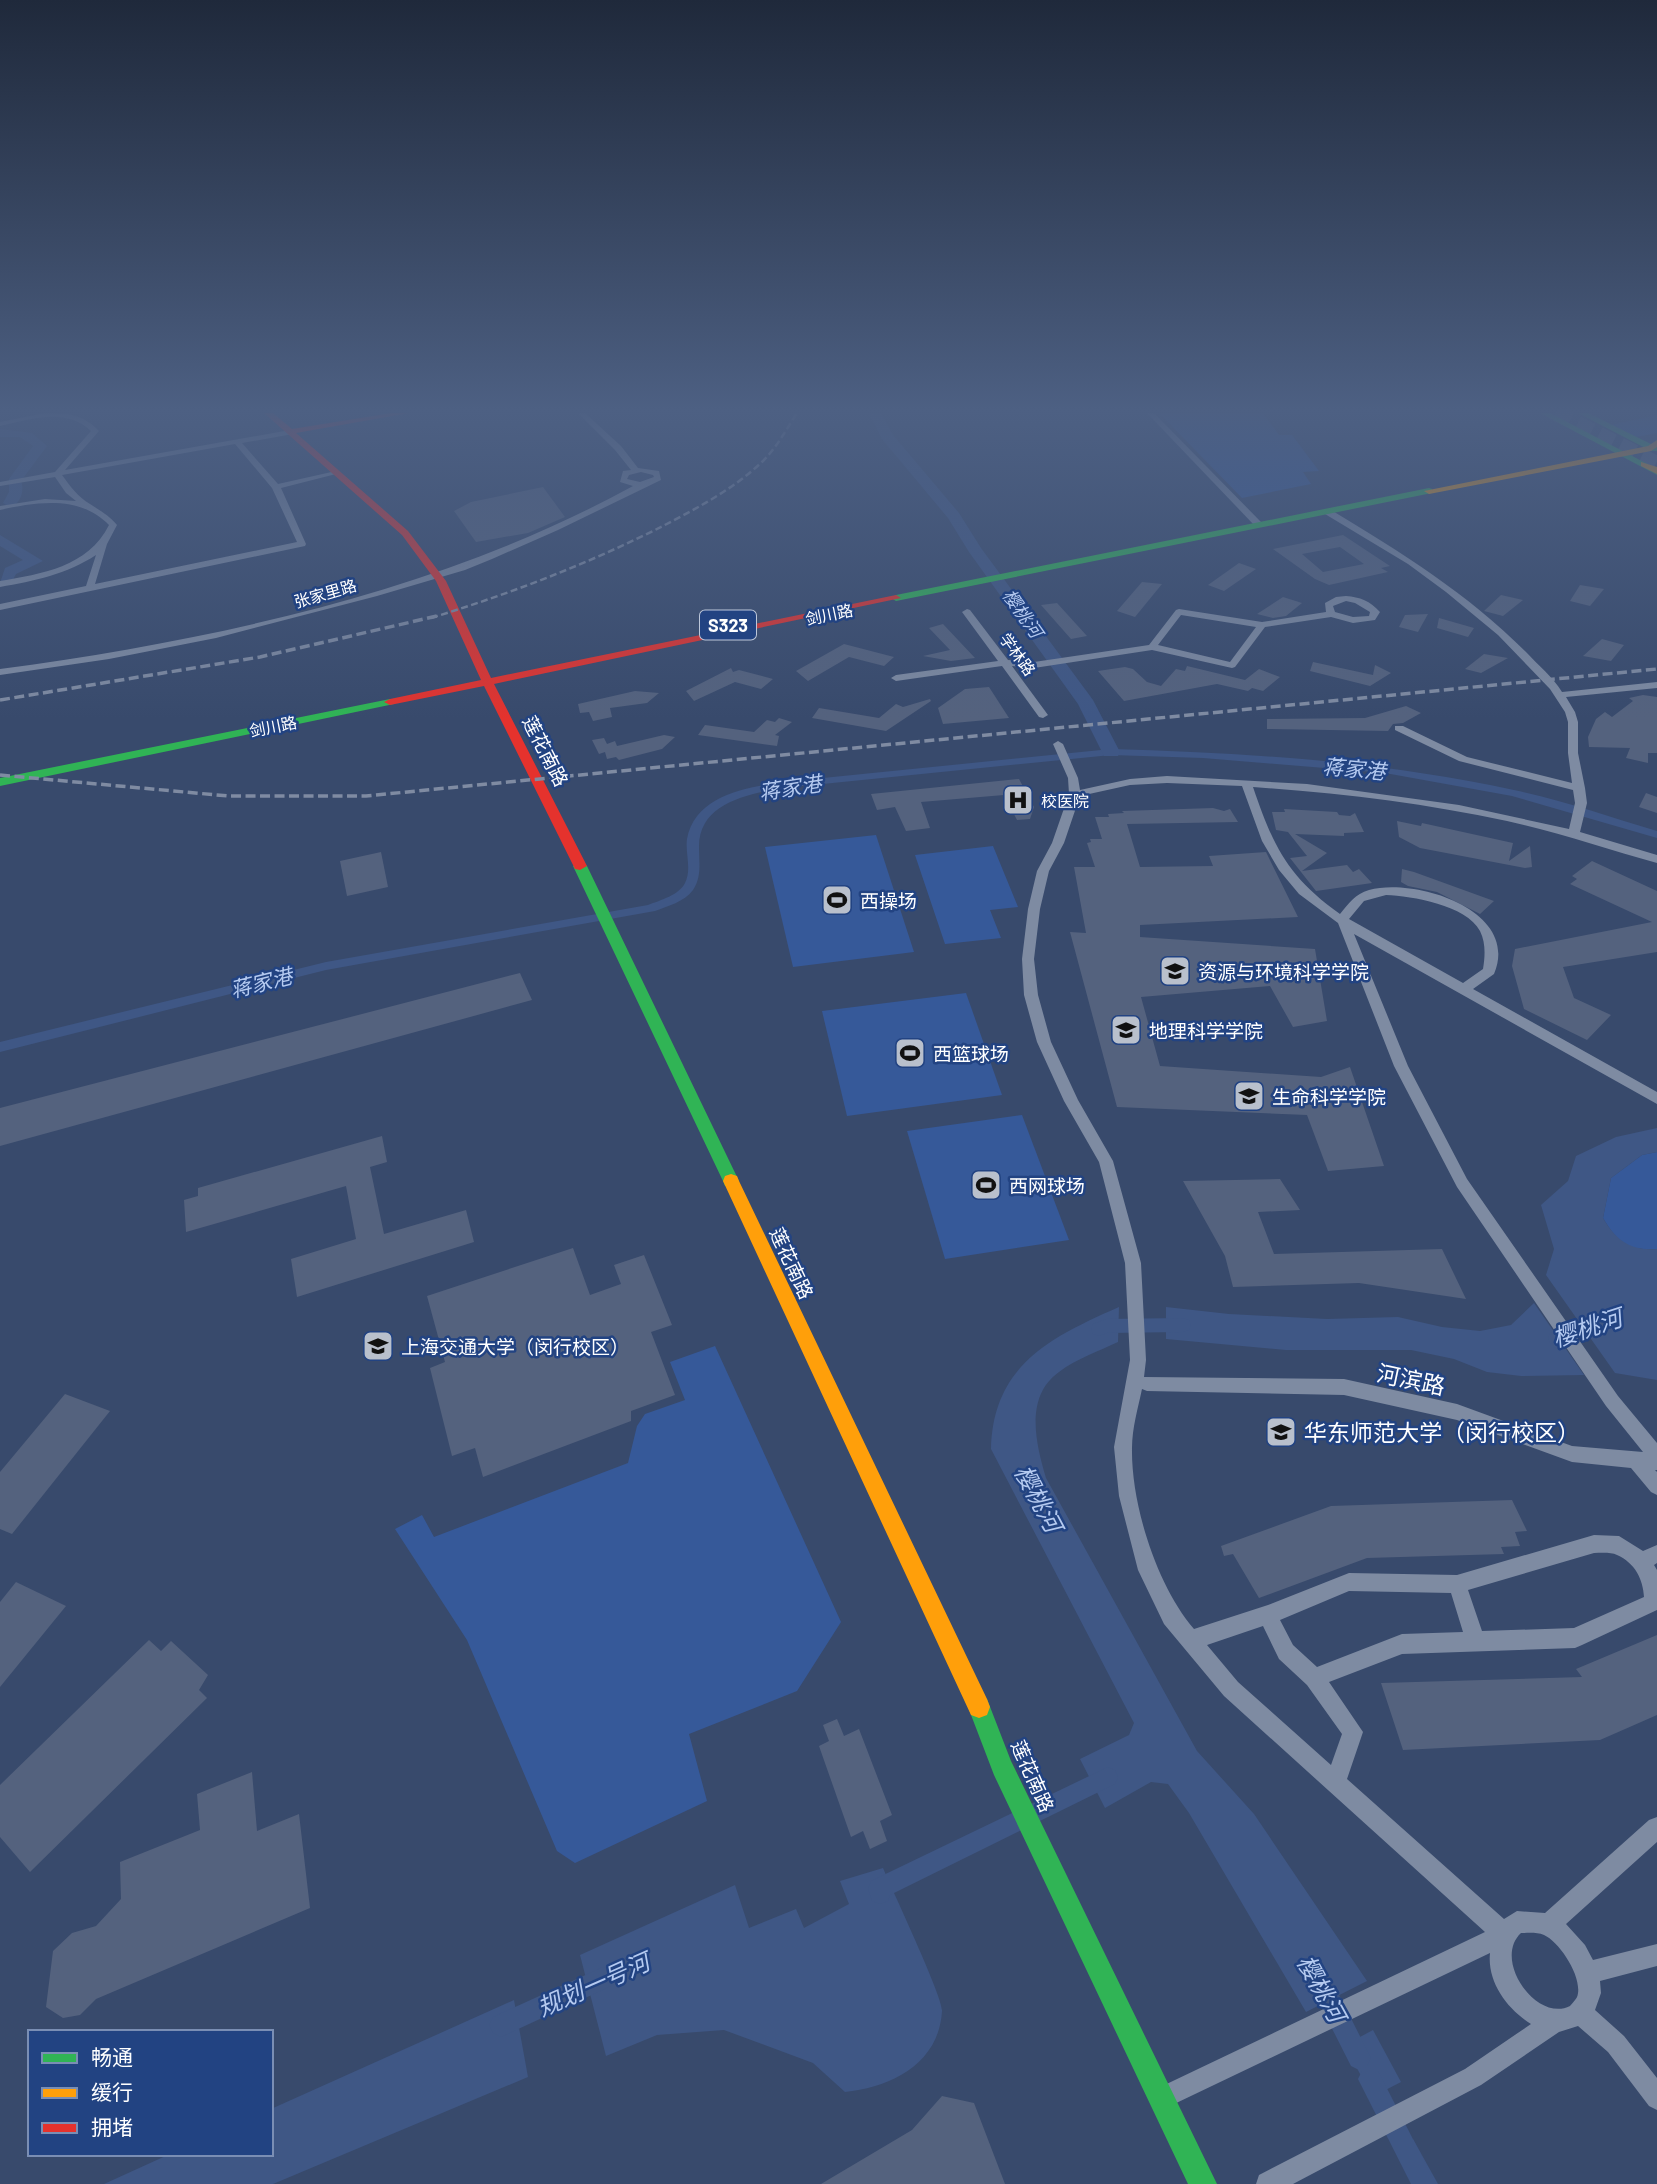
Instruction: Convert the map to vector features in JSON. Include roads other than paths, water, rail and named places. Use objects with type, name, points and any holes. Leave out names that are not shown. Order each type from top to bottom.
[{"type":"main road","name":"莲花南路","points":[[384,515],[405,533],[435,574],[595,894],[983,1716],[1002,1767],[1203,2184]]},
{"type":"main road","name":"剑川路","points":[[0,782],[486,679],[1295,515]]},
{"type":"main road","name":"剑川路","points":[[1255,522],[1307,515]]},
{"type":"main road","name":"剑川路","points":[[0,772],[486,679]]},
{"type":"street","points":[[0,584],[67,567],[93,553],[109,539],[113,525],[106,515]]},
{"type":"street","points":[[0,607],[302,544],[289,515]]},
{"type":"street","name":"张家里路","points":[[0,672],[107,659],[271,624],[464,567],[544,536],[584,515]]},
{"type":"street","points":[[1248,515],[1255,522]]},
{"type":"street","points":[[1333,515],[1411,562],[1448,590],[1501,633],[1560,695],[1573,722],[1573,753],[1580,792],[1579,821],[1574,834]]},
{"type":"street","points":[[90,587],[92,570],[101,556],[103,544]]},
{"type":"street","points":[[67,567],[92,570]]},
{"type":"street","name":"学林路","points":[[967,612],[1043,715]]},
{"type":"street","points":[[1152,647],[1179,612],[1262,625],[1331,614]]},
{"type":"street","points":[[896,678],[1005,663],[1034,665],[1152,647],[1232,665],[1262,625]]},
{"type":"street","points":[[1560,695],[1657,685]]},
{"type":"street","points":[[1399,729],[1463,759],[1580,792]]},
{"type":"street","points":[[1058,744],[1071,773],[1075,794],[1058,843],[1043,871],[1034,909],[1028,959],[1031,995],[1044,1042],[1071,1101],[1106,1161],[1122,1212],[1136,1286],[1138,1360],[1123,1447],[1128,1496],[1147,1570],[1171,1617],[1231,1689],[1504,1934]]},
{"type":"street","points":[[1075,794],[1138,781],[1246,783],[1394,796],[1489,813],[1574,834],[1657,859]]},
{"type":"street","points":[[1246,783],[1264,836],[1302,890],[1342,919],[1657,1099]]},
{"type":"street","points":[[1342,919],[1361,897],[1389,889],[1435,899],[1478,920],[1493,946],[1489,971],[1463,989]]},
{"type":"street","points":[[1342,919],[1401,1066],[1462,1183],[1612,1401],[1657,1455]]},
{"type":"street","name":"河滨路","points":[[1147,1383],[1343,1387],[1457,1412],[1572,1454],[1657,1462]]},
{"type":"street","points":[[1637,1462],[1657,1486]]},
{"type":"street","points":[[1191,1640],[1268,1615],[1349,1582],[1457,1584],[1594,1544],[1619,1545],[1649,1557],[1654,1602],[1575,1638],[1402,1644],[1314,1678]]},
{"type":"street","points":[[1457,1584],[1476,1642]]},
{"type":"street","points":[[1268,1615],[1286,1652],[1314,1678],[1353,1732],[1335,1782]]},
{"type":"street","points":[[1548,1925],[1657,1828]]},
{"type":"street","points":[[1162,2098],[1504,1934],[1517,1922],[1548,1925],[1573,1945],[1587,1973],[1588,1998],[1581,2013],[1569,2020],[1555,2021],[1536,2015],[1515,1996],[1500,1966],[1504,1934]]},
{"type":"street","points":[[1587,1973],[1657,1955]]},
{"type":"street","points":[[1581,2013],[1616,2044],[1657,2098]]},
{"type":"street","points":[[1268,2184],[1473,2077],[1555,2021]]},
{"type":"water","points":[[1657,1128],[1657,1152],[1642,1155],[1611,1178],[1603,1218],[1619,1238],[1631,1246],[1657,1249],[1657,1380],[1615,1373],[1546,1275],[1554,1249],[1541,1205],[1568,1181],[1576,1156],[1616,1137]]},
{"type":"water","points":[[1534,1303],[1584,1375],[1521,1376],[1487,1372],[1454,1359],[1411,1350],[1286,1350],[1166,1339],[1166,1307],[1229,1314],[1327,1319],[1398,1317],[1442,1327],[1480,1331],[1511,1325]]},
{"type":"water","points":[[1119,1307],[1118,1342],[1066,1367],[1048,1382],[1041,1394],[1037,1408],[1036,1436],[1042,1465],[1046,1478],[1197,1751],[1254,1814],[1367,1981],[1306,2012],[1189,1813],[1168,1784],[1151,1782],[1105,1808],[1080,1759],[1129,1735],[1134,1723],[991,1449],[994,1420],[1002,1396],[1014,1375],[1049,1343]]},
{"type":"water","points":[[883,1868],[926,1965],[942,2011],[939,2029],[932,2045],[910,2070],[879,2085],[845,2092],[813,2063],[724,2030],[657,2035],[606,2056],[580,1955],[735,1885],[749,1928],[796,1909],[804,1928],[849,1904],[840,1881]]},
{"type":"water","points":[[514,2000],[528,2077],[273,2184],[104,2184],[166,2156],[273,2156],[273,2108]]},
{"type":"water","points":[[1373,2030],[1401,2082],[1372,2097],[1345,2045]]},
{"type":"water","points":[[1413,2139],[1438,2184],[1416,2184],[1397,2147]]},
{"type":"waterway","name":"樱桃河","points":[[953,515],[974,549],[1087,704],[1111,752]]},
{"type":"waterway","points":[[0,539],[35,561],[10,571],[5,580]]},
{"type":"waterway","name":"蒋家港","points":[[0,1047],[326,966],[651,908],[679,896],[691,883],[694,868],[693,840],[704,814],[727,799],[783,785],[1111,752],[1203,755],[1385,770],[1514,793],[1657,835]]},
{"type":"waterway","name":"樱桃河","points":[[1556,1338],[1603,1323]]},
{"type":"waterway","name":"樱桃河","points":[[1099,1329],[1106,1326],[1183,1325]]},
{"type":"waterway","name":"规划一号河","points":[[880,1893],[879,1889],[1108,1777]]},
{"type":"waterway","name":"规划一号河","points":[[501,2025],[603,1978]]},
{"type":"waterway","name":"樱桃河","points":[[1321,1983],[1359,2058]]},
{"type":"waterway","name":"樱桃河","points":[[1370,2079],[1424,2184]]},
{"type":"railway","points":[[431,618],[573,567],[683,515]]},
{"type":"railway","points":[[0,700],[260,657],[437,616]]},
{"type":"railway","points":[[0,775],[228,796],[366,796],[1657,669]]},
{"type":"place","name":"校医院","points":[[1018,800]]},
{"type":"place","name":"西操场","points":[[837,900]]},
{"type":"place","name":"资源与环境科学学院","points":[[1175,971]]},
{"type":"place","name":"地理科学学院","points":[[1126,1030]]},
{"type":"place","name":"西篮球场","points":[[910,1053]]},
{"type":"place","name":"生命科学学院","points":[[1249,1096]]},
{"type":"place","name":"西网球场","points":[[986,1185]]},
{"type":"place","name":"上海交通大学（闵行校区）","points":[[378,1346]]},
{"type":"place","name":"华东师范大学（闵行校区）","points":[[1281,1432]]}]
